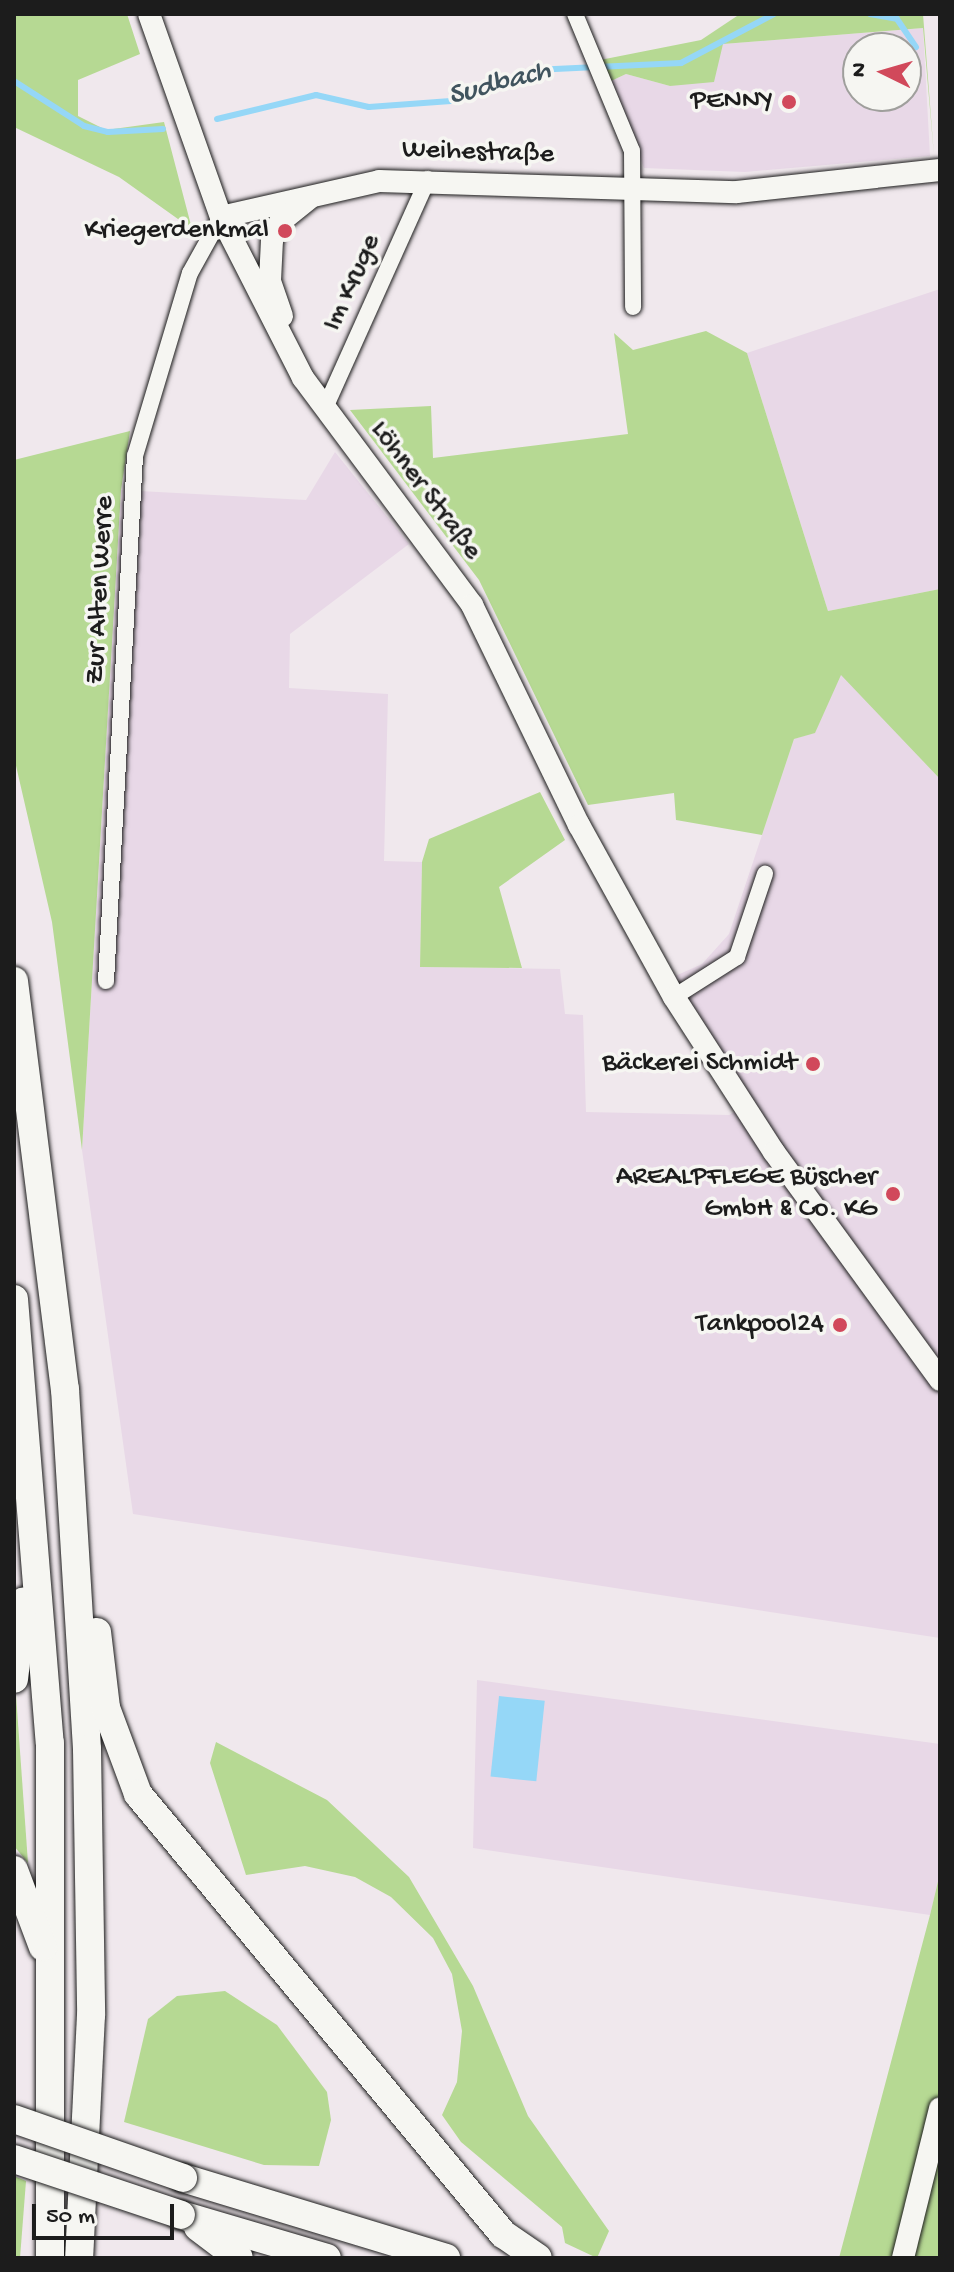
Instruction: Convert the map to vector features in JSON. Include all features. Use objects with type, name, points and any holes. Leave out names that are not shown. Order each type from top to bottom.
[{"type":"highway","points":[[14,981],[65,1389],[87,1764],[91,2015],[79,2258]]},
{"type":"highway","points":[[14,1299],[20,1415],[50,1743],[55,2023],[50,2258]]},
{"type":"highway","points":[[65,1389],[81,1446],[106,1708],[138,1794],[503,2234],[538,2258]]},
{"type":"highway","points":[[14,1485],[24,1611],[14,1679]]},
{"type":"highway","points":[[14,1870],[41,1934],[55,2023]]},
{"type":"highway","points":[[14,2119],[183,2178],[446,2258]]},
{"type":"highway","points":[[14,2159],[181,2215],[327,2258]]},
{"type":"highway","points":[[181,2215],[239,2258]]},
{"type":"main road","name":"Löhner Straße","points":[[149,14],[221,217],[303,378],[472,605],[579,825],[674,997],[774,1152],[940,1380]]},
{"type":"main road","name":"Weihestraße","points":[[221,217],[321,191],[428,179],[634,190],[748,192],[940,170]]},
{"type":"main road","points":[[303,378],[268,255],[280,222],[321,191]]},
{"type":"main road","points":[[903,2258],[940,2108]]},
{"type":"street","points":[[575,14],[632,151],[633,307]]},
{"type":"street","name":"Im Kruge","points":[[325,408],[428,179]]},
{"type":"street","name":"Zur Alten Werre","points":[[106,981],[135,456],[190,273],[221,217]]},
{"type":"street","points":[[674,997],[737,957],[765,874]]},
{"type":"shaded area","points":[[923,28],[930,156],[745,172],[644,168],[611,81],[626,74],[670,86],[714,70],[723,44],[842,34],[842,112],[922,112],[922,32],[873,32]]},
{"type":"shaded area","points":[[940,289],[940,589],[828,611],[747,353]]},
{"type":"shaded area","points":[[335,452],[409,544],[290,634],[289,688],[388,694],[384,861],[422,862],[420,967],[560,969],[565,1014],[583,1015],[586,1112],[729,1115],[751,1102],[673,977],[702,964],[729,934],[794,739],[815,732],[841,674],[940,779],[940,1638],[133,1514],[82,1150],[121,490],[306,500]]},
{"type":"shaded area","points":[[477,1680],[940,1744],[940,1873],[930,1915],[473,1848]]},
{"type":"green space","points":[[14,14],[127,14],[140,54],[78,80],[78,116],[106,130],[164,122],[192,229],[119,177],[14,127]]},
{"type":"green space","points":[[740,14],[923,14],[934,156],[923,28],[842,32],[842,34],[723,44],[714,82],[670,86],[626,74],[611,81],[600,60],[701,40]]},
{"type":"green space","points":[[706,331],[747,353],[828,611],[940,589],[940,779],[841,675],[815,733],[794,739],[762,835],[676,820],[674,793],[588,805],[479,580],[350,410],[431,406],[433,458],[628,434],[614,333],[633,350]]},
{"type":"green space","points":[[130,431],[121,490],[82,1150],[52,922],[14,757],[14,460]]},
{"type":"green space","points":[[540,792],[565,840],[499,887],[522,968],[420,967],[422,862],[429,839]]},
{"type":"green space","points":[[16,1695],[28,1863],[14,1846]]},
{"type":"green space","points":[[216,1742],[327,1800],[409,1877],[473,1986],[528,2116],[609,2231],[597,2258],[565,2243],[562,2227],[461,2142],[442,2115],[457,2082],[462,2031],[452,1974],[433,1938],[391,1897],[355,1877],[305,1866],[246,1875],[210,1763]]},
{"type":"green space","points":[[940,1873],[940,2258],[839,2258],[930,1915]]},
{"type":"green space","points":[[225,1991],[277,2025],[327,2092],[331,2120],[319,2166],[264,2165],[124,2122],[148,2019],[177,1996]]},
{"type":"green space","points":[[14,2176],[26,2181],[20,2258],[14,2258]]},
{"type":"water","points":[[499,1696],[545,1701],[536,1781],[491,1777]]},
{"type":"waterway","name":"Sudbach","points":[[217,119],[316,95],[369,107],[451,101],[534,70],[681,63],[774,14]]},
{"type":"waterway","name":"Sudbach","points":[[870,14],[897,19],[906,32]]},
{"type":"waterway","name":"Sudbach","points":[[14,81],[84,126],[108,132],[163,129]]},
{"type":"place","name":"PENNY","points":[[789,102]]},
{"type":"place","name":"Kriegerdenkmal","points":[[285,231]]},
{"type":"place","name":"Bäckerei Schmidt","points":[[813,1064]]},
{"type":"place","name":"AREALPFLEGE Büscher GmbH & Co. KG","points":[[893,1194]]},
{"type":"place","name":"Tankpool24","points":[[840,1325]]}]
